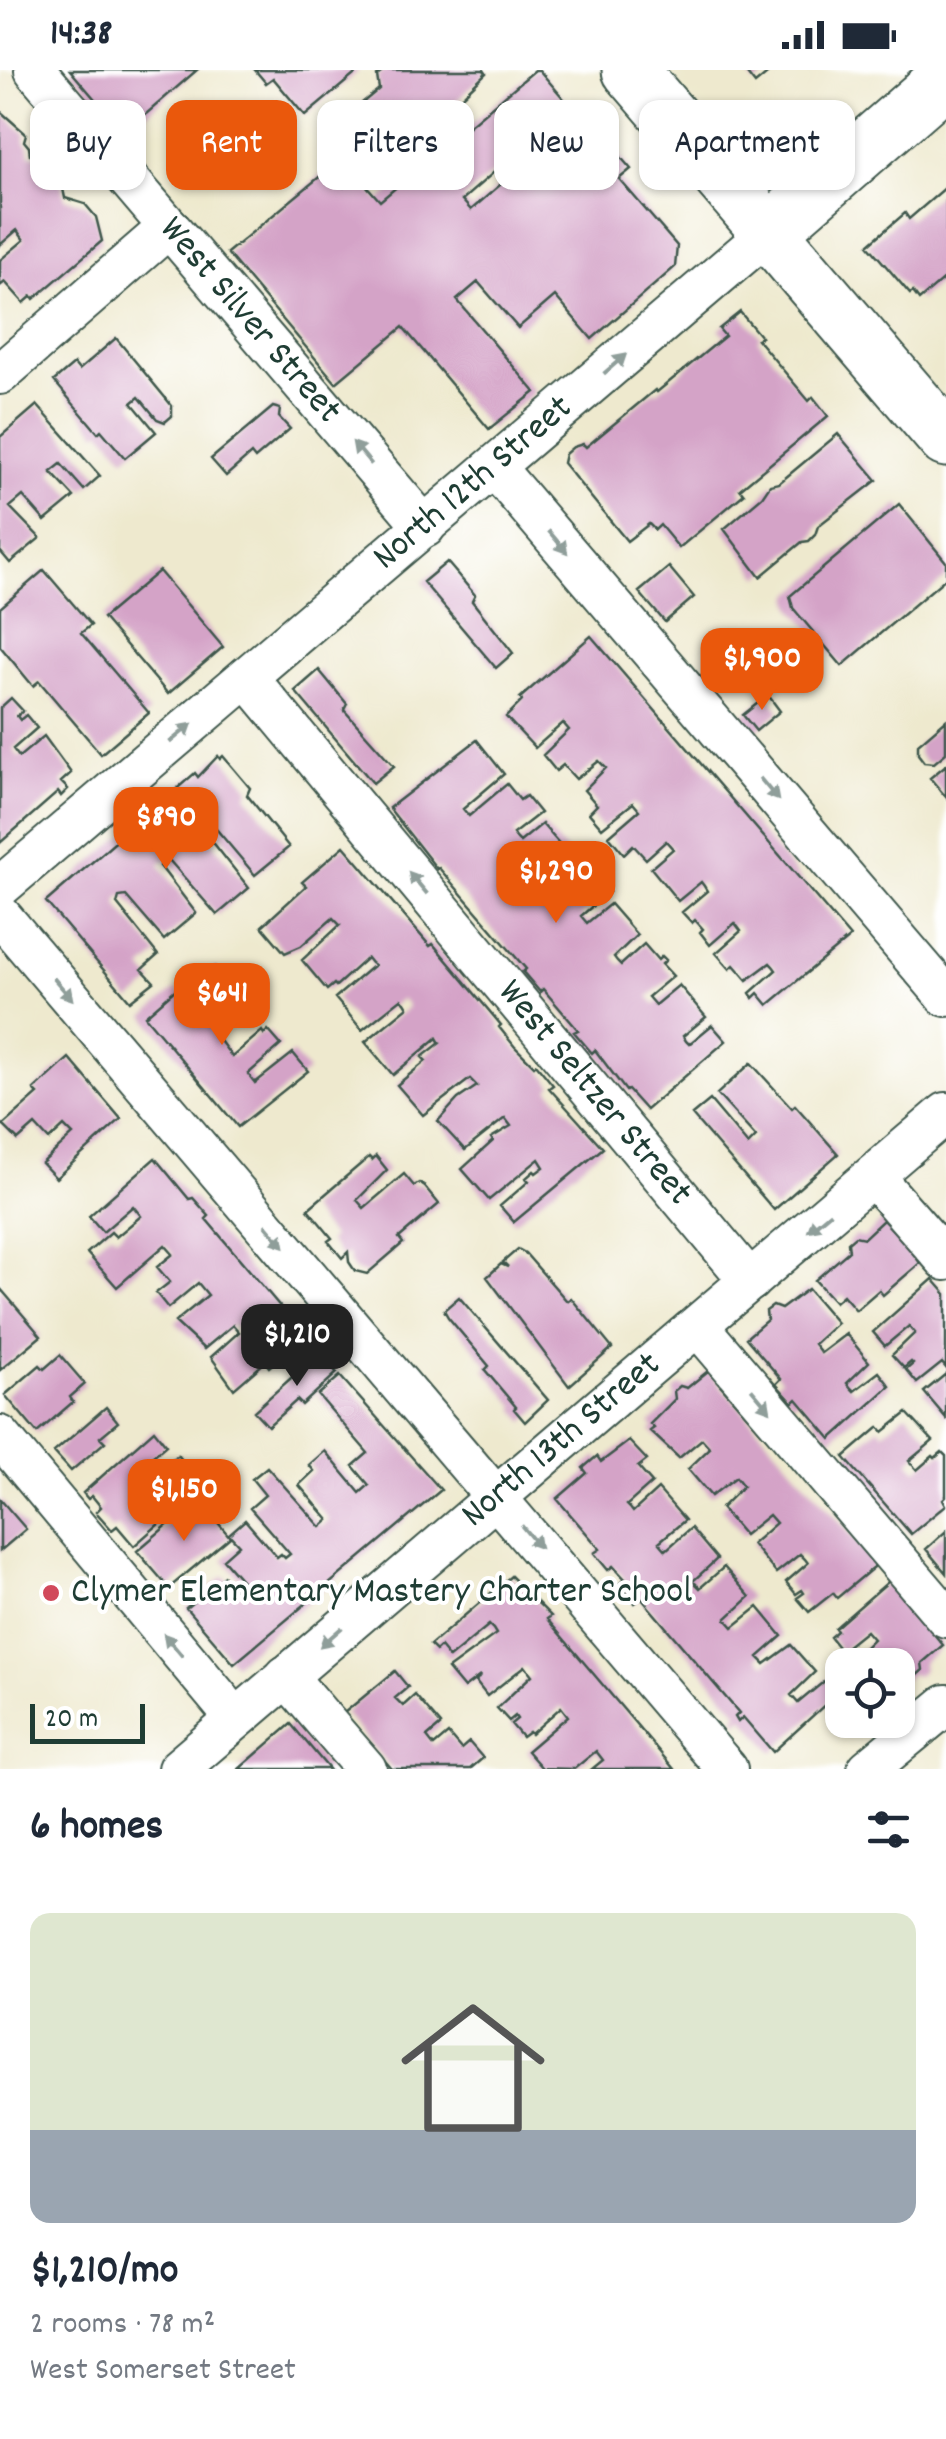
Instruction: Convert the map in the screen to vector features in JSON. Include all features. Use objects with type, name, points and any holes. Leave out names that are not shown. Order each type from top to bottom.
[{"type":"main road","points":[[630,70],[946,440]]},
{"type":"main road","name":"North 12th Street","points":[[768,232],[946,78]]},
{"type":"street","name":"West Silver Street","points":[[35,70],[425,528]]},
{"type":"street","points":[[0,374],[169,227]]},
{"type":"street","name":"North 12th Street","points":[[0,887],[768,232]]},
{"type":"street","points":[[495,468],[946,996]]},
{"type":"street","name":"West Seltzer Street","points":[[247,677],[750,1281]]},
{"type":"street","points":[[0,915],[727,1769]]},
{"type":"street","name":"North 13th Street","points":[[178,1769],[946,1113]]},
{"type":"street","points":[[873,1176],[946,1260]]},
{"type":"street","points":[[698,1326],[946,1617]]},
{"type":"street","points":[[0,1436],[236,1720]]},
{"type":"street","points":[[286,1676],[366,1769]]},
{"type":"street","points":[[868,1769],[944,1712]]},
{"type":"building","points":[[70,70],[197,70],[146,114],[146,100],[96,100]]},
{"type":"building","points":[[255,70],[360,70],[324,100],[317,100],[317,106],[305,116],[297,100],[292,100],[273,78],[266,83]]},
{"type":"building","points":[[385,70],[486,73],[458,100],[366,100],[379,89],[377,76]]},
{"type":"building","points":[[539,70],[565,100],[500,100]]},
{"type":"building","points":[[744,70],[772,70],[755,84]]},
{"type":"building","points":[[494,105],[494,172],[474,190],[474,122]]},
{"type":"building","points":[[0,111],[26,134],[30,190],[63,190],[65,198],[85,204],[96,217],[102,241],[34,299],[32,296],[24,303],[5,282],[0,286],[0,260],[24,240],[17,230],[0,245]]},
{"type":"building","points":[[619,155],[631,169],[619,179]]},
{"type":"building","points":[[317,179],[317,190],[370,190],[380,201],[393,190],[473,190],[462,200],[471,210],[494,190],[619,190],[619,179],[677,246],[675,267],[592,339],[555,296],[518,328],[478,282],[457,300],[535,392],[489,429],[403,327],[336,383],[227,253]]},
{"type":"building","points":[[946,187],[946,277],[919,300],[868,245],[905,213],[909,219]]},
{"type":"building","points":[[740,312],[761,337],[757,339],[809,401],[813,397],[828,416],[740,489],[744,494],[679,548],[660,525],[655,530],[649,524],[627,541],[563,463],[565,454],[573,447],[586,447],[657,392],[725,336],[719,329]]},
{"type":"building","points":[[116,338],[172,406],[172,416],[165,422],[157,419],[139,397],[132,403],[156,432],[125,458],[54,381],[74,364],[79,370]]},
{"type":"building","points":[[37,405],[100,476],[84,490],[61,464],[51,472],[74,497],[45,521],[23,496],[10,507],[40,538],[10,563],[0,551],[0,437]]},
{"type":"building","points":[[273,407],[280,409],[279,417],[290,429],[255,459],[251,454],[226,476],[211,459]]},
{"type":"building","points":[[838,434],[877,480],[818,526],[809,541],[802,542],[760,577],[724,529],[762,497],[770,485],[779,483]]},
{"type":"building","points":[[899,504],[946,562],[946,578],[842,666],[793,608],[790,596]]},
{"type":"building","points":[[447,562],[475,595],[472,601],[513,653],[496,668],[423,582]]},
{"type":"building","points":[[669,567],[694,597],[665,622],[639,592]]},
{"type":"building","points":[[44,570],[91,625],[81,633],[149,713],[101,754],[39,681],[33,686],[0,646],[0,608]]},
{"type":"building","points":[[159,571],[223,647],[168,694],[103,618]]},
{"type":"building","points":[[591,636],[850,937],[768,1005],[758,993],[753,998],[750,993],[776,970],[773,966],[770,963],[747,980],[734,965],[730,969],[716,953],[741,931],[735,923],[710,945],[700,932],[703,929],[682,912],[707,891],[701,882],[678,901],[651,868],[673,849],[666,841],[646,859],[633,845],[624,854],[609,836],[639,810],[633,803],[602,828],[589,813],[597,805],[584,790],[606,768],[599,761],[576,779],[563,765],[556,771],[543,755],[569,730],[563,723],[535,748],[506,717],[522,701],[520,698]]},
{"type":"building","points":[[319,670],[347,704],[344,710],[394,766],[373,783],[295,691]]},
{"type":"building","points":[[768,695],[780,711],[756,731],[743,715]]},
{"type":"building","points":[[11,698],[23,711],[17,716],[20,720],[26,715],[37,728],[13,749],[19,757],[44,736],[71,773],[61,782],[68,789],[61,796],[58,792],[0,843],[0,708]]},
{"type":"building","points":[[946,720],[946,753],[934,763],[924,762],[918,754],[918,744]]},
{"type":"building","points":[[477,740],[504,774],[463,809],[469,816],[507,784],[520,800],[526,796],[540,813],[513,834],[517,839],[520,842],[542,824],[570,856],[548,875],[554,882],[583,861],[609,892],[581,916],[587,923],[610,904],[637,935],[614,957],[617,961],[621,965],[644,944],[658,960],[662,956],[666,960],[662,964],[673,976],[648,997],[655,1005],[679,985],[706,1017],[683,1036],[686,1041],[689,1044],[712,1025],[726,1041],[646,1110],[595,1050],[592,1053],[574,1032],[578,1030],[543,989],[540,992],[523,972],[526,969],[389,808]]},
{"type":"building","points":[[218,756],[223,756],[250,788],[247,795],[289,847],[255,875],[212,824],[206,825],[204,831],[249,888],[217,915],[169,860],[162,861],[160,866],[196,913],[164,940],[126,896],[119,897],[117,904],[158,955],[142,969],[154,982],[130,1001],[46,902],[195,773],[198,777]]},
{"type":"building","points":[[946,765],[946,797],[930,778]]},
{"type":"building","points":[[344,846],[430,946],[433,944],[515,1047],[536,1064],[553,1085],[549,1088],[603,1148],[514,1222],[500,1206],[529,1181],[526,1178],[544,1167],[539,1159],[489,1200],[462,1169],[493,1141],[491,1138],[511,1126],[505,1118],[465,1150],[438,1121],[458,1099],[477,1086],[470,1079],[423,1115],[397,1085],[426,1061],[422,1057],[440,1043],[437,1038],[393,1075],[365,1042],[408,1007],[405,1002],[401,999],[362,1030],[335,998],[374,965],[367,958],[327,990],[302,960],[340,925],[333,918],[301,946],[285,953],[262,926],[306,886],[302,882]]},
{"type":"building","points":[[215,967],[228,982],[222,987],[226,992],[232,987],[245,1002],[212,1030],[232,1057],[262,1031],[264,1034],[268,1030],[281,1045],[248,1074],[255,1083],[293,1053],[308,1071],[238,1127],[145,1016],[176,989],[182,996]]},
{"type":"building","points":[[69,1058],[121,1119],[56,1178],[42,1163],[73,1135],[64,1126],[49,1140],[35,1125],[18,1140],[3,1125],[38,1094],[34,1090]]},
{"type":"building","points":[[751,1063],[838,1154],[774,1210],[692,1115],[710,1100],[748,1145],[756,1137],[717,1094]]},
{"type":"building","points":[[376,1156],[387,1170],[357,1200],[364,1208],[404,1174],[414,1186],[419,1183],[425,1187],[439,1204],[399,1238],[403,1243],[367,1274],[355,1271],[348,1252],[342,1258],[328,1241],[332,1238],[308,1209],[369,1157],[372,1160]]},
{"type":"building","points":[[155,1158],[189,1199],[193,1198],[209,1216],[206,1219],[305,1336],[269,1367],[265,1362],[234,1389],[211,1357],[239,1332],[233,1325],[204,1349],[175,1322],[208,1295],[198,1283],[168,1308],[156,1293],[170,1282],[157,1267],[173,1254],[165,1245],[117,1287],[87,1253],[111,1232],[116,1237],[141,1216],[133,1206],[103,1232],[89,1216]]},
{"type":"building","points":[[883,1220],[920,1263],[883,1295],[879,1290],[856,1310],[843,1295],[835,1302],[815,1280],[849,1251],[848,1242],[855,1236],[864,1238]]},
{"type":"building","points":[[518,1249],[567,1301],[571,1298],[612,1348],[569,1386],[487,1277],[501,1264],[508,1267],[503,1262]]},
{"type":"building","points":[[933,1279],[946,1294],[946,1368],[942,1363],[917,1383],[906,1370],[913,1364],[904,1368],[892,1355],[915,1333],[909,1326],[885,1346],[873,1332]]},
{"type":"building","points":[[0,1288],[41,1336],[0,1370]]},
{"type":"building","points":[[808,1289],[837,1323],[814,1344],[821,1353],[846,1334],[869,1362],[847,1383],[851,1388],[854,1391],[879,1372],[890,1386],[831,1439],[797,1399],[793,1403],[776,1384],[781,1379],[746,1338],[767,1320],[766,1311],[773,1306],[781,1309]]},
{"type":"building","points":[[459,1297],[548,1400],[525,1422],[485,1370],[489,1366],[444,1310]]},
{"type":"building","points":[[319,1353],[337,1373],[302,1405],[297,1400],[268,1426],[254,1411]]},
{"type":"building","points":[[60,1355],[85,1384],[70,1397],[73,1402],[37,1433],[5,1395],[40,1365],[44,1369]]},
{"type":"building","points":[[708,1371],[875,1562],[837,1598],[833,1593],[809,1612],[797,1598],[804,1593],[802,1590],[796,1594],[786,1582],[808,1563],[805,1559],[800,1554],[776,1573],[752,1544],[776,1523],[769,1515],[744,1535],[721,1508],[743,1486],[736,1477],[711,1496],[688,1469],[710,1448],[702,1439],[679,1458],[650,1431],[654,1428],[650,1424],[675,1399],[674,1391],[680,1386],[687,1388]]},
{"type":"building","points":[[946,1374],[946,1418],[924,1392]]},
{"type":"building","points":[[340,1376],[441,1490],[234,1664],[186,1608],[224,1576],[240,1595],[248,1588],[223,1559],[239,1545],[229,1534],[245,1520],[277,1557],[290,1554],[250,1508],[265,1495],[252,1479],[267,1467],[321,1527],[329,1520],[299,1485],[314,1471],[309,1465],[325,1451],[360,1493],[369,1485],[353,1466],[368,1453],[318,1395]]},
{"type":"building","points":[[106,1407],[118,1422],[100,1437],[105,1442],[71,1471],[54,1452]]},
{"type":"building","points":[[907,1413],[933,1441],[909,1461],[917,1470],[933,1456],[942,1452],[946,1456],[946,1505],[911,1534],[844,1457],[879,1427],[883,1432]]},
{"type":"building","points":[[154,1430],[166,1445],[132,1474],[139,1483],[178,1455],[187,1466],[170,1481],[183,1496],[164,1512],[168,1516],[134,1546],[117,1526],[112,1530],[96,1512],[101,1507],[92,1496],[88,1499],[83,1493]]},
{"type":"building","points":[[629,1441],[647,1460],[638,1467],[652,1483],[627,1505],[633,1512],[658,1489],[685,1520],[659,1542],[666,1550],[691,1528],[717,1559],[693,1581],[700,1588],[724,1567],[750,1597],[726,1619],[733,1627],[758,1607],[782,1636],[758,1657],[765,1664],[791,1645],[815,1672],[791,1695],[798,1703],[825,1681],[825,1705],[773,1752],[743,1717],[738,1722],[735,1717],[739,1713],[641,1598],[635,1603],[619,1584],[625,1579],[613,1566],[608,1570],[594,1553],[600,1549],[557,1499],[587,1473],[583,1468],[597,1456],[601,1462]]},
{"type":"building","name":"Clymer Elementary Mastery Charter School","points":[[0,1499],[26,1529],[0,1551]]},
{"type":"building","points":[[198,1499],[230,1537],[169,1588],[137,1551]]},
{"type":"building","points":[[946,1531],[946,1573],[926,1549]]},
{"type":"building","points":[[511,1576],[551,1616],[547,1619],[674,1769],[592,1769],[603,1760],[596,1751],[574,1769],[542,1768],[527,1751],[568,1716],[561,1707],[531,1734],[522,1737],[511,1724],[517,1719],[515,1716],[509,1721],[497,1708],[532,1675],[525,1666],[487,1696],[476,1682],[480,1676],[464,1688],[448,1669],[496,1634],[493,1629],[489,1625],[449,1658],[440,1647],[436,1651],[430,1645]]},
{"type":"building","points":[[889,1581],[943,1645],[922,1663],[923,1670],[916,1676],[915,1648],[864,1648],[873,1639],[866,1631],[845,1648],[839,1648],[830,1637],[837,1631],[835,1628]]},
{"type":"building","points":[[395,1671],[408,1687],[395,1698],[403,1706],[415,1695],[441,1725],[427,1737],[434,1746],[448,1734],[461,1749],[469,1742],[483,1758],[470,1769],[392,1769],[344,1713]]},
{"type":"building","points":[[291,1724],[329,1769],[239,1769]]},
{"type":"place","name":"Clymer Elementary Mastery Charter School","points":[[51,1593]]}]
